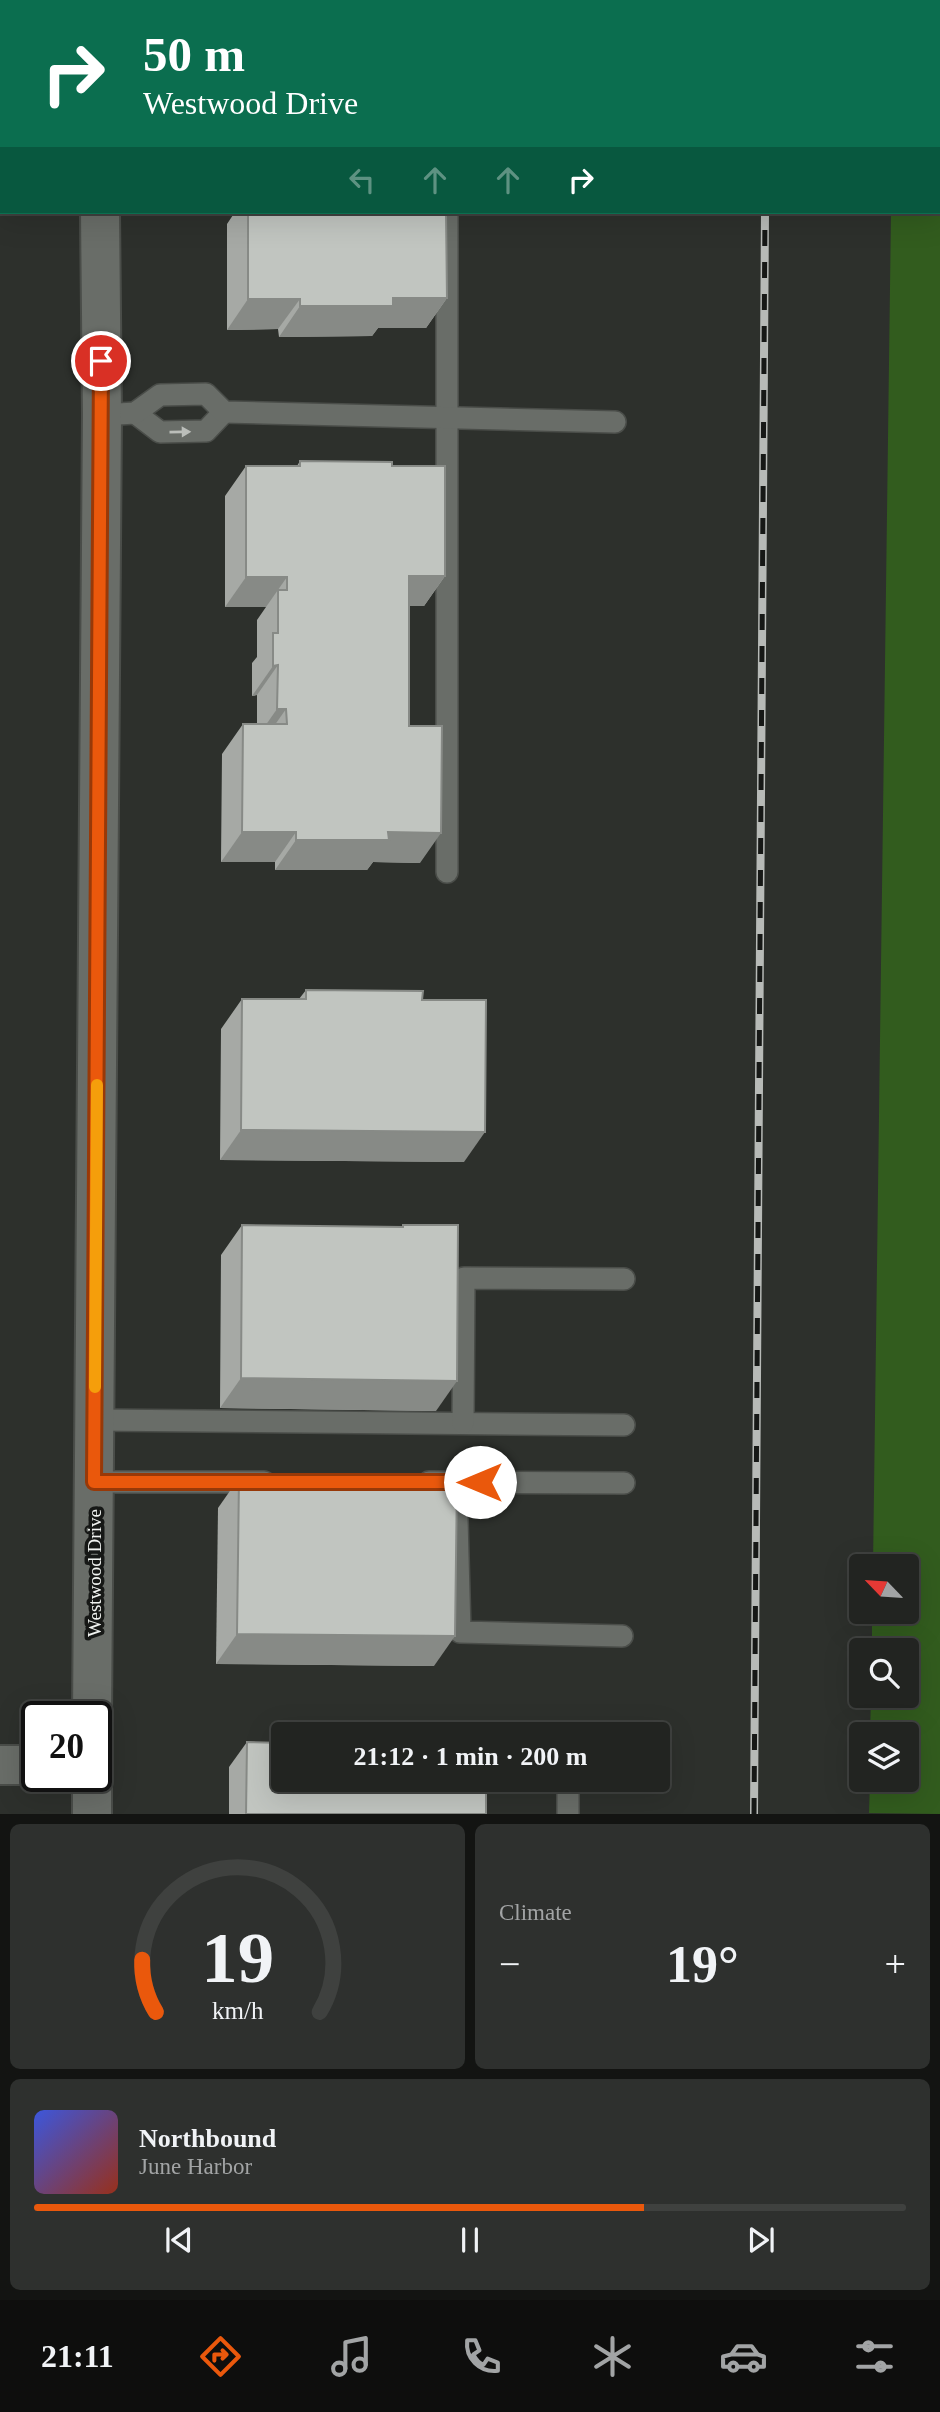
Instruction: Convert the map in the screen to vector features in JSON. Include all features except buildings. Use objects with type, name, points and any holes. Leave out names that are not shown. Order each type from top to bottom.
[{"type":"street","name":"Westwood Drive","points":[[92,1701],[94,1420],[118,414],[100,214]]},
{"type":"street","points":[[0,1765],[21,1765]]},
{"type":"street","points":[[92,1792],[92,1814]]},
{"type":"lane","points":[[447,214],[447,872]]},
{"type":"lane","points":[[118,414],[160,396],[206,394],[224,412],[615,422]]},
{"type":"lane","points":[[118,414],[160,432],[206,431],[224,412]]},
{"type":"lane","points":[[463,1423],[464,1278],[624,1279]]},
{"type":"lane","points":[[94,1420],[624,1424]]},
{"type":"lane","points":[[94,1482],[290,1482]]},
{"type":"lane","points":[[414,1482],[624,1483]]},
{"type":"lane","points":[[456,1482],[460,1632],[622,1636]]},
{"type":"lane","points":[[568,1792],[568,1814]]},
{"type":"green space","points":[[891,214],[940,214],[940,1814],[869,1813],[870,1792],[919,1792],[919,1722],[870,1722],[871,1708],[919,1708],[919,1638],[872,1638],[872,1624],[919,1624],[919,1554],[873,1554]]},
{"type":"railway","points":[[754,1814],[765,214]]},
{"type":"slow traffic","points":[[95,1387],[97,1085]]},
{"type":"route","points":[[101,361],[94,1482],[480,1482]]}]
